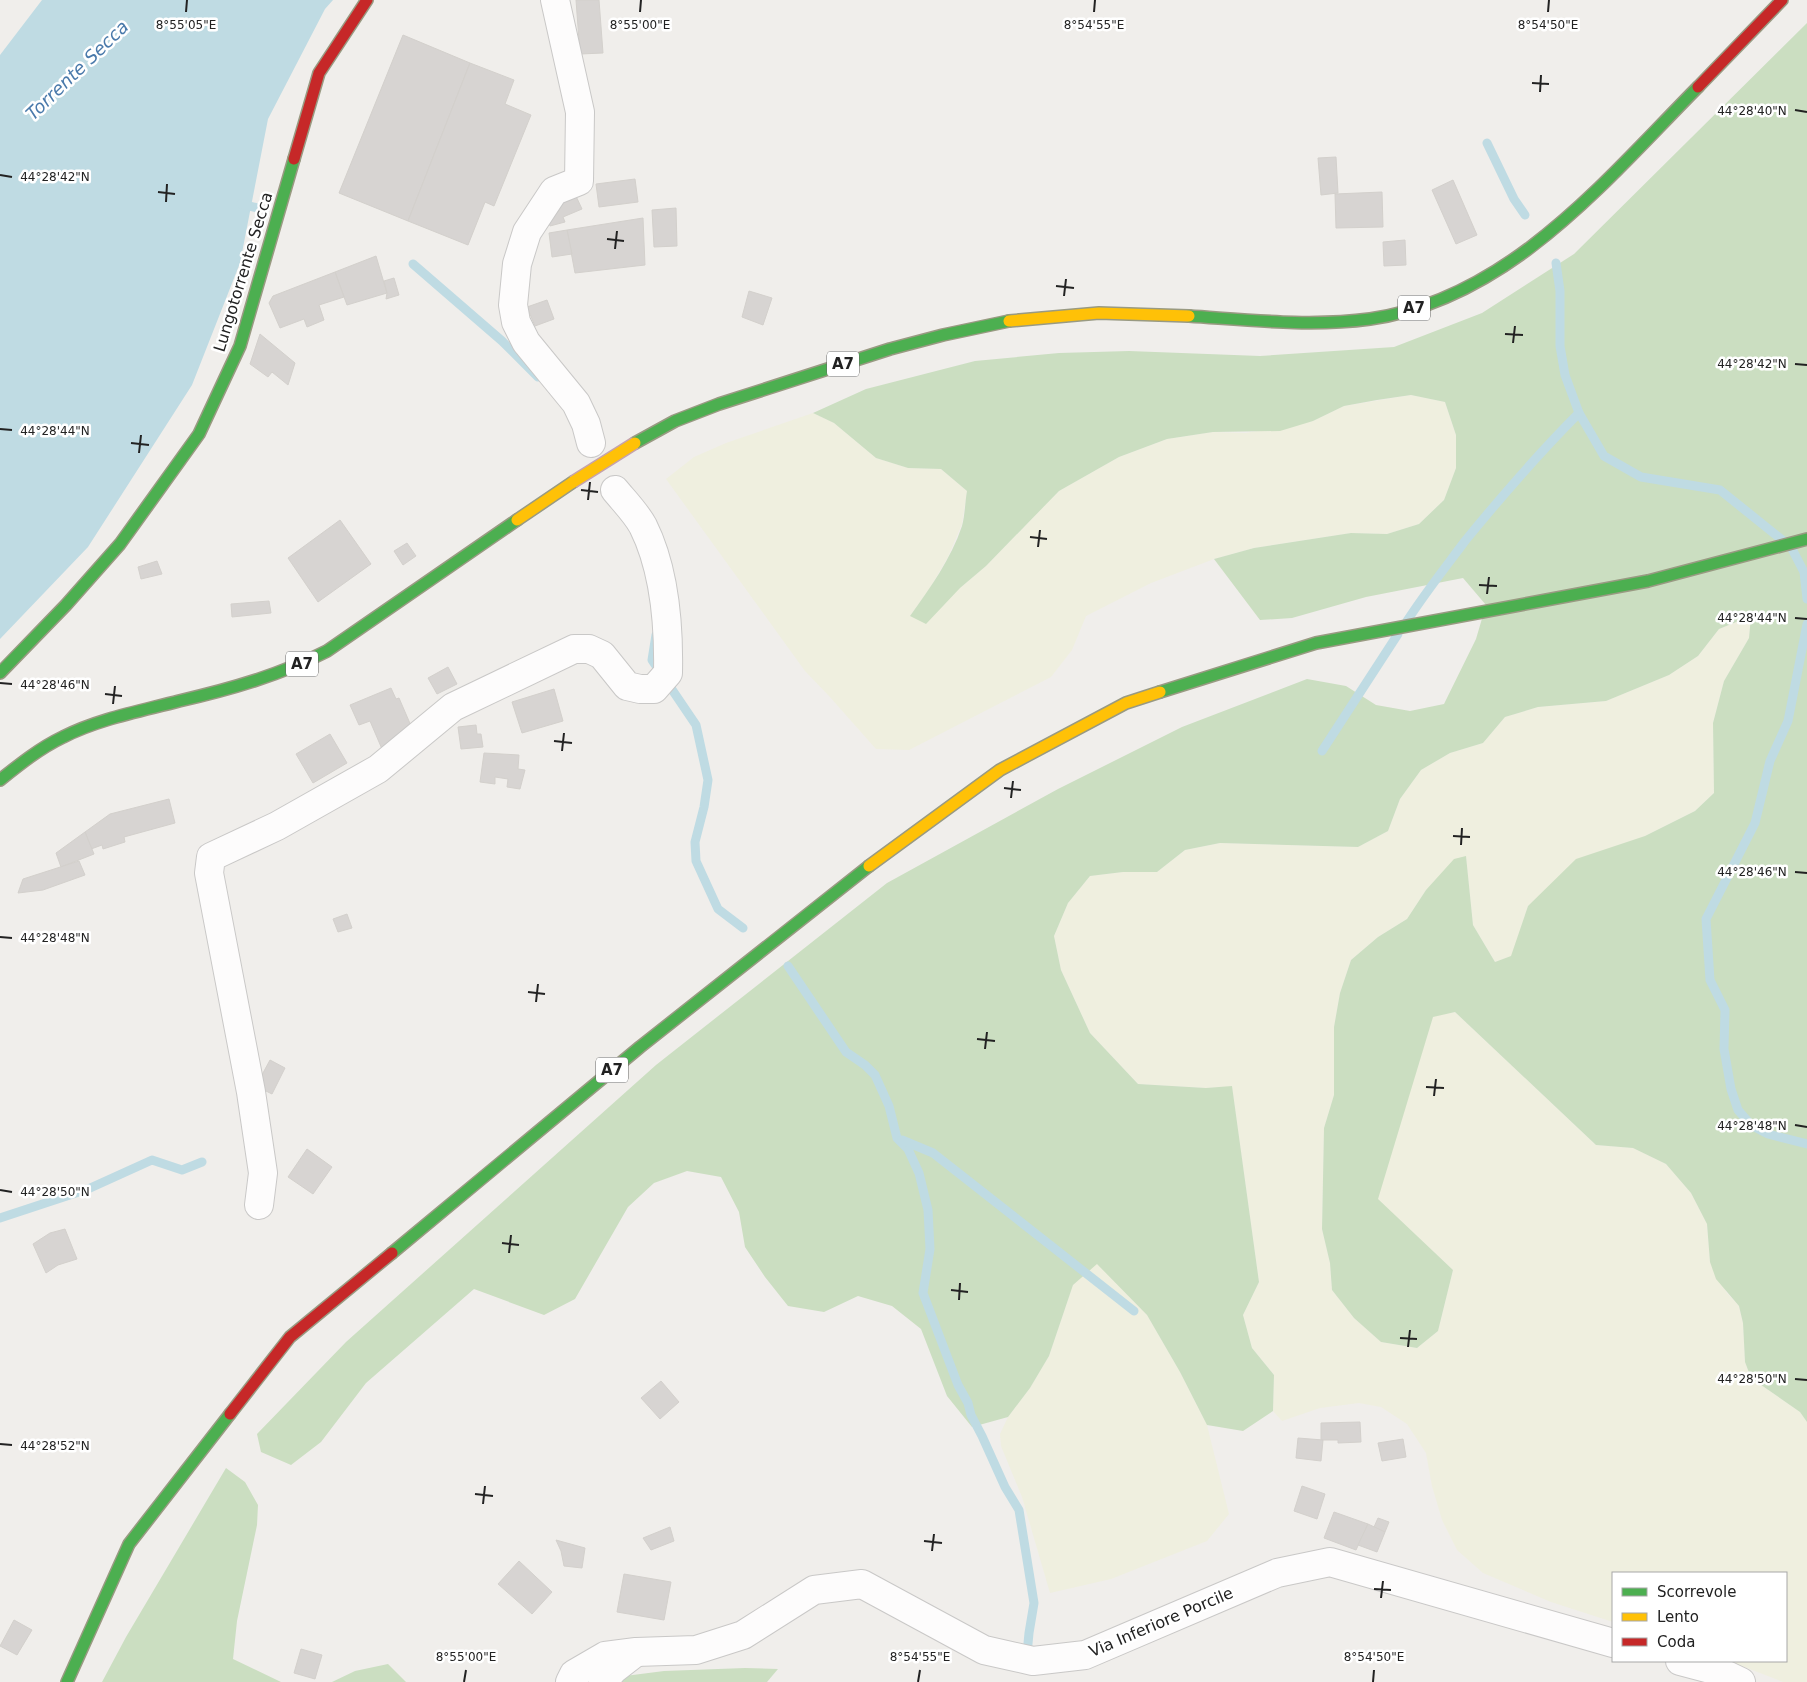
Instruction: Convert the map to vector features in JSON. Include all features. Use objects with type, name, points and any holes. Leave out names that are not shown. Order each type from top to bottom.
[{"type":"main road","name":"Lungotorrente Secca","points":[[0,673],[66,605],[120,544],[199,434],[240,346],[319,73],[367,0]]},
{"type":"main road","name":"A7","points":[[0,780],[49,744],[73,732],[134,713],[241,685],[311,660],[635,442],[679,419],[754,393],[870,355],[996,323],[1040,316],[1103,313],[1158,314],[1297,323],[1336,322],[1372,319],[1400,313],[1455,294],[1501,268],[1573,212],[1782,0]]},
{"type":"main road","name":"A7","points":[[67,1682],[129,1544],[290,1337],[640,1047],[882,856],[1000,770],[1126,703],[1316,643],[1648,581],[1807,539]]},
{"type":"street","points":[[555,0],[580,112],[579,181],[554,192],[527,232],[517,264],[513,304],[516,322],[526,342],[576,403],[586,424],[591,443]]},
{"type":"street","points":[[259,1205],[263,1174],[251,1092],[209,873],[211,857],[277,826],[378,769],[453,707],[574,649],[589,649],[602,655],[627,686],[640,689],[654,689],[668,672],[667,627],[660,577],[642,526],[615,490]]},
{"type":"street","name":"Via Inferiore Porcile","points":[[570,1682],[574,1674],[606,1656],[636,1652],[696,1650],[743,1634],[814,1590],[862,1584],[984,1650],[1033,1661],[1085,1655],[1277,1573],[1330,1562],[1612,1643]]},
{"type":"street","points":[[603,1682],[613,1670],[636,1652]]},
{"type":"street","points":[[1684,1662],[1718,1671],[1741,1682]]},
{"type":"green space","points":[[1807,23],[1807,1422],[1800,1412],[1751,1378],[1745,1362],[1743,1323],[1739,1306],[1716,1279],[1710,1262],[1707,1224],[1691,1193],[1666,1164],[1633,1148],[1596,1145],[1455,1012],[1433,1017],[1378,1199],[1453,1270],[1438,1331],[1417,1348],[1381,1342],[1354,1318],[1332,1290],[1330,1263],[1322,1229],[1324,1128],[1334,1095],[1334,1027],[1340,993],[1351,960],[1378,937],[1407,919],[1426,890],[1454,859],[1466,856],[1473,925],[1495,962],[1511,956],[1528,906],[1576,859],[1645,836],[1695,811],[1714,793],[1713,723],[1724,681],[1749,638],[1751,616],[1719,629],[1698,656],[1669,675],[1606,701],[1538,707],[1505,717],[1483,743],[1450,753],[1421,770],[1400,799],[1388,831],[1358,847],[1220,843],[1185,850],[1157,872],[1123,872],[1090,876],[1068,903],[1054,936],[1061,970],[1090,1033],[1138,1084],[1206,1088],[1232,1086],[1259,1282],[1243,1315],[1252,1348],[1274,1375],[1273,1411],[1243,1431],[1207,1425],[1180,1372],[1147,1315],[1097,1264],[1073,1285],[1049,1356],[1030,1388],[1008,1417],[972,1427],[947,1396],[921,1329],[892,1306],[858,1296],[824,1312],[788,1306],[765,1277],[745,1247],[739,1212],[721,1177],[687,1171],[654,1183],[628,1207],[575,1299],[544,1315],[474,1289],[366,1383],[321,1442],[291,1465],[261,1452],[257,1434],[346,1342],[656,1065],[887,883],[1058,789],[1182,727],[1307,679],[1346,686],[1376,705],[1410,711],[1444,704],[1476,639],[1486,605],[1463,578],[1366,597],[1292,618],[1260,620],[1214,559],[1254,548],[1351,533],[1387,534],[1419,524],[1444,500],[1456,468],[1456,435],[1445,402],[1411,395],[1377,400],[1344,406],[1313,421],[1280,431],[1213,432],[1167,439],[1119,457],[1059,491],[926,624],[910,616],[952,550],[962,526],[967,491],[941,469],[908,468],[876,458],[834,423],[813,413],[866,389],[975,361],[1059,353],[1129,351],[1260,356],[1394,347],[1482,313],[1574,254]]},
{"type":"green space","points":[[1411,395],[1445,402],[1456,435],[1456,468],[1444,500],[1419,524],[1387,534],[1351,533],[1254,548],[1214,559],[1151,583],[1086,616],[1072,650],[1051,677],[909,750],[876,749],[805,671],[666,479],[694,457],[726,443],[813,413],[834,423],[876,458],[908,468],[941,469],[967,491],[962,524],[948,557],[930,588],[910,616],[960,588],[986,566],[1059,491],[1119,457],[1167,439],[1213,432],[1246,433],[1313,421],[1344,406]]},
{"type":"green space","points":[[1751,616],[1749,638],[1724,681],[1713,723],[1714,793],[1695,811],[1645,836],[1528,906],[1512,956],[1495,962],[1473,925],[1466,857],[1426,890],[1407,919],[1378,937],[1351,960],[1340,993],[1334,1027],[1334,1095],[1324,1128],[1322,1229],[1330,1263],[1332,1290],[1354,1318],[1381,1342],[1417,1348],[1438,1331],[1453,1270],[1377,1199],[1433,1016],[1455,1012],[1596,1145],[1633,1148],[1666,1164],[1691,1193],[1707,1224],[1710,1262],[1727,1293],[1739,1306],[1743,1323],[1745,1362],[1751,1378],[1800,1412],[1807,1422],[1807,1682],[1783,1682],[1732,1662],[1787,1662],[1787,1572],[1612,1572],[1612,1622],[1551,1602],[1483,1573],[1457,1550],[1442,1520],[1432,1486],[1426,1453],[1407,1424],[1381,1407],[1359,1403],[1320,1408],[1282,1421],[1273,1411],[1274,1375],[1252,1348],[1243,1315],[1259,1282],[1232,1087],[1206,1088],[1138,1084],[1090,1033],[1061,970],[1054,936],[1068,903],[1090,876],[1123,872],[1157,872],[1185,850],[1220,843],[1358,847],[1388,831],[1400,799],[1421,770],[1450,753],[1483,743],[1505,717],[1538,707],[1606,701],[1669,675],[1698,656],[1719,629]]},
{"type":"green space","points":[[1097,1263],[1147,1315],[1180,1372],[1207,1425],[1229,1514],[1207,1541],[1111,1579],[1050,1593],[1022,1497],[1001,1446],[1000,1434],[1008,1417],[1030,1388],[1049,1356],[1073,1285]]},
{"type":"green space","points":[[226,1468],[245,1482],[258,1505],[257,1525],[237,1621],[233,1659],[281,1682],[102,1682],[126,1637]]},
{"type":"green space","points":[[388,1664],[406,1682],[332,1682],[355,1671]]},
{"type":"green space","points":[[745,1668],[778,1669],[767,1682],[616,1682],[625,1676],[664,1671]]},
{"type":"water","name":"Torrente Secca","points":[[42,0],[333,0],[325,9],[268,119],[240,263],[192,385],[88,547],[0,639],[0,55]]},
{"type":"building","points":[[576,0],[599,0],[603,53],[580,54]]},
{"type":"building","points":[[403,35],[470,63],[408,221],[339,193]]},
{"type":"building","points":[[470,63],[514,80],[505,104],[531,115],[494,206],[485,202],[468,245],[408,221]]},
{"type":"building","points":[[1336,157],[1338,193],[1321,195],[1318,158]]},
{"type":"building","points":[[635,179],[638,202],[599,207],[596,184]]},
{"type":"building","points":[[1453,180],[1477,235],[1456,244],[1432,190]]},
{"type":"building","points":[[1382,192],[1383,227],[1336,228],[1335,194]]},
{"type":"building","points":[[575,194],[582,209],[563,217],[565,222],[550,226],[547,217],[559,211],[556,206]]},
{"type":"building","points":[[676,208],[677,246],[654,247],[652,210]]},
{"type":"building","points":[[643,218],[645,265],[575,273],[567,230]]},
{"type":"building","points":[[567,230],[572,254],[552,257],[549,233]]},
{"type":"building","points":[[1405,240],[1406,265],[1384,266],[1383,242]]},
{"type":"building","points":[[376,256],[387,293],[347,305],[335,272]]},
{"type":"building","points":[[335,272],[344,297],[319,305],[324,320],[307,327],[304,319],[280,328],[269,303],[273,296]]},
{"type":"building","points":[[394,278],[399,295],[386,299],[387,293],[384,281]]},
{"type":"building","points":[[749,291],[772,298],[763,325],[742,317]]},
{"type":"building","points":[[547,300],[554,319],[535,326],[527,307]]},
{"type":"building","points":[[260,334],[295,363],[288,385],[272,372],[268,377],[250,364]]},
{"type":"building","points":[[340,520],[371,564],[318,602],[288,558]]},
{"type":"building","points":[[407,543],[416,556],[403,565],[394,551]]},
{"type":"building","points":[[157,561],[162,574],[141,579],[138,567]]},
{"type":"building","points":[[269,601],[271,613],[232,617],[231,604]]},
{"type":"building","points":[[448,667],[457,684],[437,694],[428,678]]},
{"type":"building","points":[[391,688],[396,699],[399,698],[415,735],[382,749],[370,721],[359,725],[350,705]]},
{"type":"building","points":[[554,689],[563,721],[522,733],[512,702]]},
{"type":"building","points":[[476,725],[477,734],[481,734],[483,747],[461,749],[458,727]]},
{"type":"building","points":[[330,734],[347,763],[313,783],[296,754]]},
{"type":"building","points":[[484,753],[519,755],[518,769],[525,770],[520,789],[507,787],[508,779],[495,777],[495,784],[480,782]]},
{"type":"building","points":[[169,799],[175,823],[124,837],[125,842],[103,849],[102,845],[91,849],[85,832],[110,814]]},
{"type":"building","points":[[85,832],[94,854],[61,867],[56,853]]},
{"type":"building","points":[[79,861],[85,875],[43,890],[18,893],[23,879]]},
{"type":"building","points":[[347,914],[352,928],[338,932],[333,919]]},
{"type":"building","points":[[270,1060],[285,1068],[272,1094],[256,1086]]},
{"type":"building","points":[[307,1149],[332,1167],[313,1194],[288,1177]]},
{"type":"building","points":[[65,1229],[77,1259],[58,1265],[46,1273],[33,1244],[50,1233]]},
{"type":"building","points":[[661,1381],[679,1402],[660,1419],[641,1398]]},
{"type":"building","points":[[1360,1422],[1361,1442],[1338,1443],[1338,1440],[1321,1440],[1321,1423]]},
{"type":"building","points":[[1298,1438],[1323,1440],[1321,1461],[1296,1458]]},
{"type":"building","points":[[1403,1439],[1406,1457],[1382,1461],[1378,1443]]},
{"type":"building","points":[[1302,1486],[1325,1494],[1317,1519],[1294,1511]]},
{"type":"building","points":[[1334,1512],[1368,1524],[1356,1550],[1324,1538]]},
{"type":"building","points":[[1378,1518],[1389,1522],[1385,1532],[1374,1527]]},
{"type":"building","points":[[1368,1524],[1385,1532],[1377,1552],[1358,1545]]},
{"type":"building","points":[[670,1527],[674,1541],[651,1550],[643,1538]]},
{"type":"building","points":[[556,1540],[585,1548],[582,1568],[564,1566],[561,1551]]},
{"type":"building","points":[[519,1561],[552,1592],[532,1614],[498,1584]]},
{"type":"building","points":[[624,1574],[671,1582],[664,1620],[617,1612]]},
{"type":"building","points":[[14,1620],[32,1630],[17,1655],[0,1646]]},
{"type":"building","points":[[301,1649],[322,1655],[315,1679],[294,1673]]},
{"type":"waterway","points":[[1487,143],[1514,199],[1525,215]]},
{"type":"waterway","points":[[241,204],[258,208]]},
{"type":"waterway","points":[[1556,263],[1560,291],[1560,346],[1565,375],[1579,413],[1604,456],[1641,477],[1720,490],[1791,547],[1804,572],[1807,599]]},
{"type":"waterway","points":[[413,264],[502,341],[538,377]]},
{"type":"waterway","points":[[1407,621],[1465,541],[1534,460],[1579,413]]},
{"type":"waterway","points":[[1807,624],[1788,721],[1770,761],[1755,823],[1706,919],[1710,980],[1725,1010],[1724,1049],[1731,1089],[1738,1110],[1751,1125],[1768,1134],[1807,1144]]},
{"type":"waterway","points":[[1322,751],[1398,634]]},
{"type":"waterway","points":[[656,635],[652,660],[696,725],[708,780],[704,807],[695,842],[696,861],[718,909],[743,928]]},
{"type":"waterway","points":[[788,966],[846,1052],[865,1065],[875,1075],[889,1106],[897,1138],[908,1149],[919,1173],[928,1210],[930,1249],[923,1293],[958,1385],[968,1403],[971,1415],[1005,1487],[1019,1510],[1034,1603],[1027,1654]]},
{"type":"waterway","points":[[902,1140],[933,1153],[1134,1311]]},
{"type":"waterway","points":[[0,1218],[88,1189],[152,1160],[182,1170],[202,1162]]},
{"type":"traffic: fast","points":[[1189,316],[1302,323],[1370,319],[1420,307],[1467,288],[1510,262],[1551,231],[1627,160],[1698,87]]},
{"type":"traffic: fast","points":[[0,673],[66,605],[120,544],[199,434],[240,346],[294,159]]},
{"type":"traffic: fast","points":[[635,443],[675,421],[719,404],[890,349],[1009,321]]},
{"type":"traffic: fast","points":[[0,780],[38,751],[91,725],[217,692],[291,667],[327,651],[517,520]]},
{"type":"traffic: fast","points":[[1160,692],[1316,643],[1648,581],[1807,539]]},
{"type":"traffic: fast","points":[[392,1253],[640,1047],[869,866]]},
{"type":"traffic: fast","points":[[67,1682],[129,1544],[230,1414]]},
{"type":"traffic: slow","points":[[1009,321],[1099,313],[1189,316]]},
{"type":"traffic: slow","points":[[573,482],[635,443]]},
{"type":"traffic: slow","points":[[517,520],[573,482]]},
{"type":"traffic: slow","points":[[869,866],[1000,770],[1126,703],[1160,692]]},
{"type":"traffic: jam","points":[[294,159],[319,73],[367,0]]},
{"type":"traffic: jam","points":[[1698,87],[1782,0]]},
{"type":"traffic: jam","points":[[230,1414],[290,1337],[392,1253]]}]
